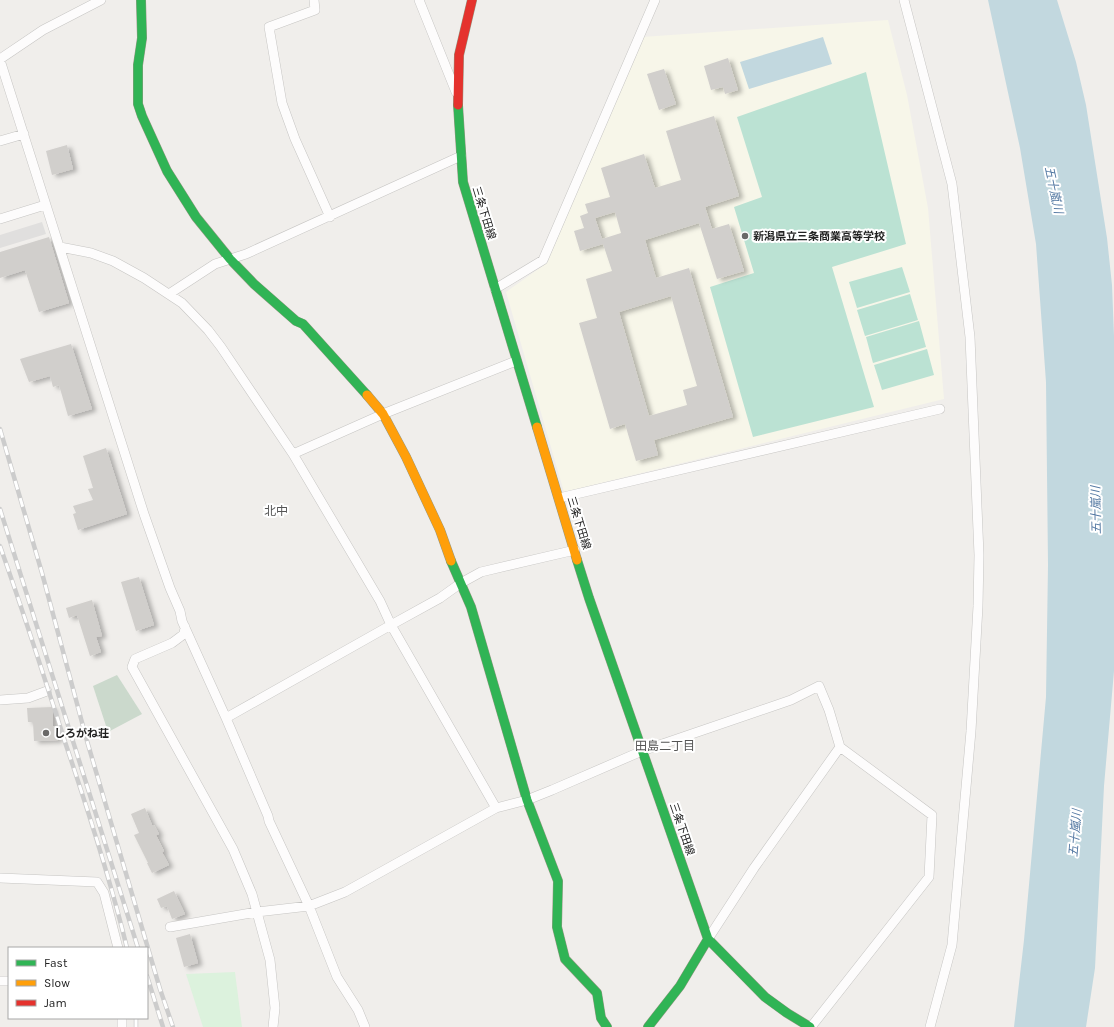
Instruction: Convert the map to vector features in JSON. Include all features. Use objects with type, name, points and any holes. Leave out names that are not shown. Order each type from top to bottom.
[{"type":"street","points":[[101,0],[43,30],[0,59],[144,514],[185,627],[226,718],[269,821],[309,906],[337,977],[358,1010],[365,1027]]},
{"type":"street","points":[[141,0],[142,38],[138,65],[138,104],[167,171],[196,217],[230,259],[254,284],[296,321],[303,324],[348,372],[383,414],[406,457],[440,530],[452,564],[471,607],[527,800],[558,881],[556,927],[565,959],[597,992],[601,1018],[607,1027]]},
{"type":"street","points":[[314,0],[315,10],[269,27],[282,103],[295,139],[330,217]]},
{"type":"street","points":[[420,0],[457,95]]},
{"type":"street","name":"三条下田線","points":[[472,0],[459,55],[457,95],[463,182],[494,289],[589,598],[708,939]]},
{"type":"street","points":[[494,289],[543,260],[655,0]]},
{"type":"street","points":[[904,0],[952,184],[970,337],[980,555],[971,731],[952,945],[930,1027]]},
{"type":"street","points":[[0,141],[24,134]]},
{"type":"street","points":[[169,294],[215,264],[246,254],[461,156]]},
{"type":"street","points":[[0,219],[45,205]]},
{"type":"street","points":[[60,247],[91,253],[113,261],[144,278],[182,303],[208,330],[293,454],[376,595],[391,625],[496,808]]},
{"type":"street","points":[[293,454],[383,414],[516,361]]},
{"type":"street","points":[[559,498],[940,409]]},
{"type":"street","points":[[226,718],[440,598],[461,583],[481,572],[575,550]]},
{"type":"street","points":[[185,627],[184,634],[172,643],[135,659],[132,667],[233,849],[252,894],[270,960],[275,1008],[272,1027]]},
{"type":"street","points":[[170,927],[257,912],[309,906],[345,892],[496,808],[527,800],[642,751],[791,700],[819,686],[830,710],[840,747],[932,815],[929,877],[811,1027],[787,1013],[765,997],[708,939]]},
{"type":"street","points":[[0,700],[28,698],[47,691]]},
{"type":"street","points":[[648,1027],[680,986],[708,939],[754,868],[840,747]]},
{"type":"street","points":[[0,878],[97,882],[104,893],[118,947]]},
{"type":"shaded area","name":"新潟県立三条商業高等学校","points":[[888,20],[907,95],[928,208],[944,399],[564,492],[506,292],[547,263],[642,37]]},
{"type":"shaded area","points":[[42,222],[46,234],[0,248],[0,235]]},
{"type":"green space","points":[[866,72],[906,244],[832,267],[874,407],[753,437],[710,287],[754,273],[734,207],[762,197],[737,117]]},
{"type":"green space","points":[[902,267],[910,292],[857,308],[849,282]]},
{"type":"green space","points":[[910,294],[918,320],[865,336],[857,310]]},
{"type":"green space","points":[[919,321],[926,347],[873,363],[866,337]]},
{"type":"green space","points":[[927,349],[934,375],[882,390],[874,365]]},
{"type":"green space","points":[[117,675],[142,714],[108,732],[93,686]]},
{"type":"green space","points":[[235,972],[242,1027],[203,1027],[186,974]]},
{"type":"water","name":"五十嵐川","points":[[988,0],[1057,0],[1076,62],[1086,105],[1107,238],[1112,285],[1114,336],[1114,671],[1104,786],[1095,968],[1086,1027],[1014,1027],[1024,940],[1046,697],[1048,565],[1046,382],[1036,244],[1020,148]]},
{"type":"water","points":[[823,37],[832,64],[749,89],[740,62]]},
{"type":"building","points":[[728,58],[738,90],[725,94],[723,87],[711,90],[704,66]]},
{"type":"building","points":[[664,69],[676,104],[659,110],[647,74]]},
{"type":"building","points":[[714,116],[739,196],[705,207],[712,229],[729,224],[744,271],[717,279],[699,223],[645,240],[656,278],[689,268],[733,417],[654,440],[658,455],[636,461],[625,424],[610,429],[579,323],[597,318],[586,279],[612,271],[603,244],[580,251],[574,231],[584,228],[580,216],[588,213],[585,204],[610,197],[601,168],[644,154],[655,188],[681,180],[666,131]],"holes":[[[615,212],[621,233],[602,239],[595,218]],[[671,296],[697,386],[683,390],[687,405],[649,416],[619,312]]]},
{"type":"building","points":[[67,145],[73,169],[52,175],[46,151]]},
{"type":"building","points":[[49,237],[69,303],[39,312],[25,270],[0,278],[0,252]]},
{"type":"building","points":[[71,344],[92,409],[68,416],[59,385],[53,387],[50,376],[29,382],[20,359]]},
{"type":"building","points":[[106,448],[127,514],[78,530],[73,514],[76,513],[73,506],[93,500],[88,489],[93,488],[83,456]]},
{"type":"building","points":[[139,577],[154,625],[136,631],[121,582]]},
{"type":"building","points":[[92,600],[102,636],[96,637],[101,652],[90,656],[77,615],[69,618],[66,608]]},
{"type":"building","points":[[53,707],[53,726],[57,726],[58,740],[34,741],[33,722],[28,722],[27,708]]},
{"type":"building","points":[[145,808],[152,825],[154,825],[159,834],[156,835],[164,851],[162,852],[169,865],[152,873],[134,835],[139,833],[131,814]]},
{"type":"building","points":[[174,891],[185,914],[172,919],[167,906],[161,908],[157,899]]},
{"type":"building","points":[[190,934],[198,963],[184,967],[176,938]]},
{"type":"railway","points":[[0,429],[42,573],[87,741],[148,947]]},
{"type":"railway","points":[[0,509],[138,947]]},
{"type":"railway","points":[[0,546],[90,819],[106,870],[127,947]]},
{"type":"railway","points":[[148,948],[173,1027]]},
{"type":"railway","points":[[148,979],[163,1027]]},
{"type":"railway","points":[[136,1019],[136,1027]]},
{"type":"traffic: fast","points":[[141,0],[142,38],[138,65],[138,104],[167,171],[196,217],[230,259],[254,284],[296,321],[303,324],[367,395]]},
{"type":"traffic: fast","points":[[458,105],[463,182],[537,427]]},
{"type":"traffic: fast","points":[[577,560],[708,939],[680,986],[648,1027]]},
{"type":"traffic: fast","points":[[451,561],[471,607],[527,800],[558,881],[557,927],[565,959],[597,993],[601,1018],[607,1027]]},
{"type":"traffic: fast","points":[[708,939],[765,997],[810,1027]]},
{"type":"traffic: slow","points":[[367,395],[383,414],[406,457],[440,530],[451,561]]},
{"type":"traffic: slow","points":[[537,427],[577,560]]},
{"type":"traffic: jam","points":[[458,105],[459,55],[472,0]]},
{"type":"place","name":"新潟県立三条商業高等学校","points":[[745,236]]},
{"type":"place","name":"しろがね荘","points":[[46,733]]},
{"type":"district","name":"北中","points":[[276,511]]},
{"type":"district","name":"田島二丁目","points":[[665,746]]}]
